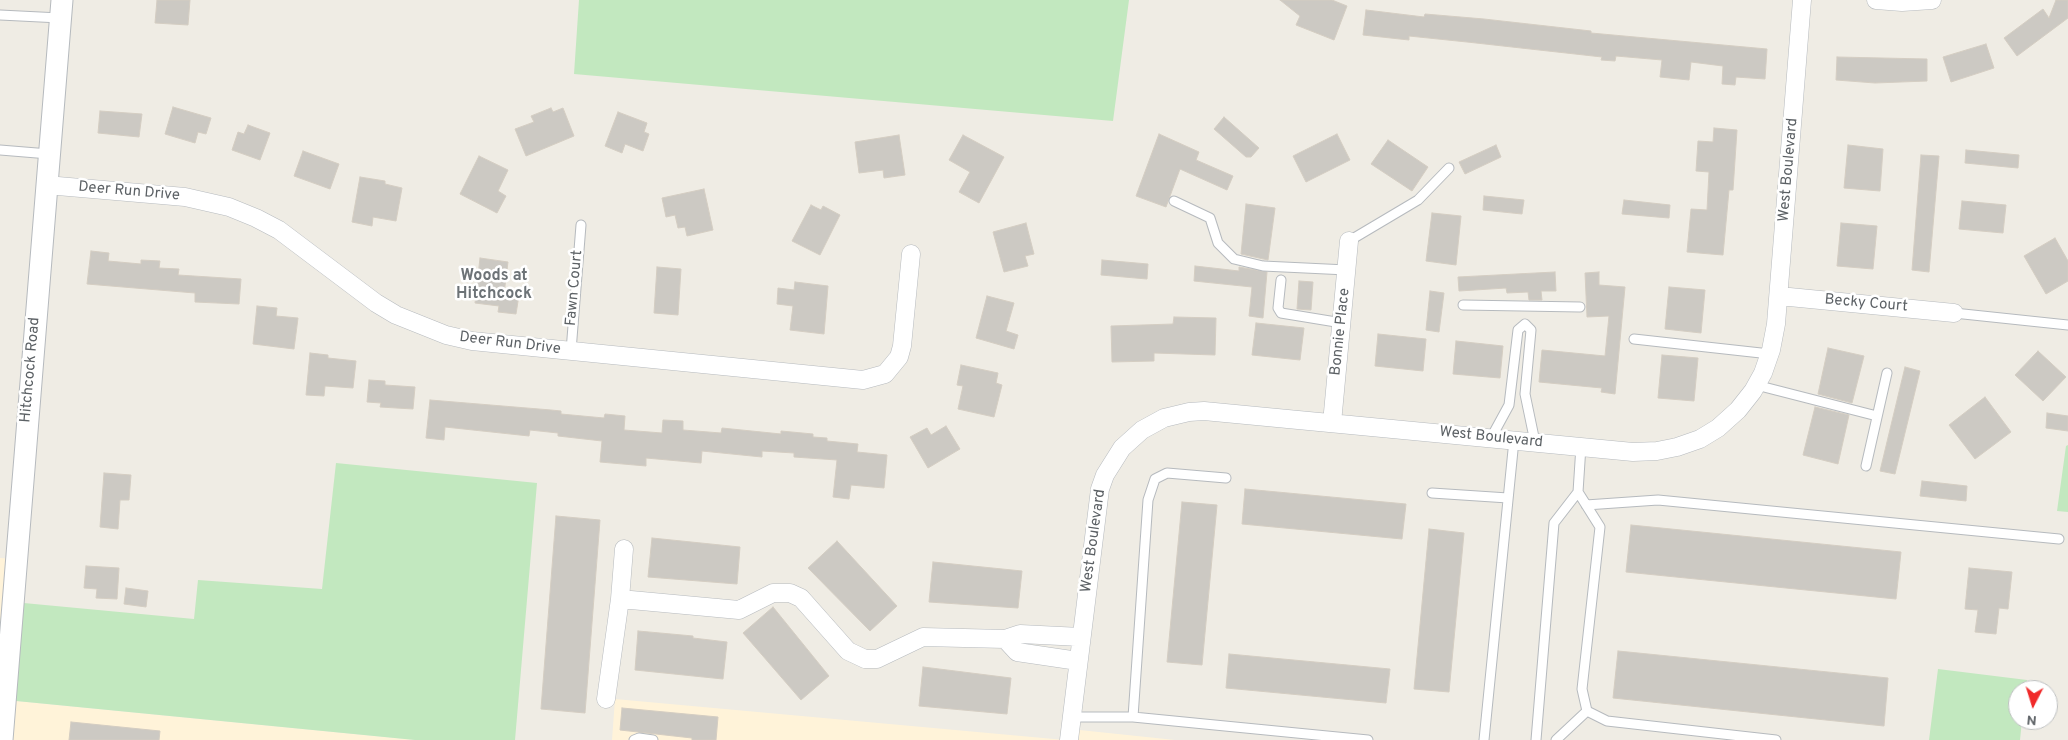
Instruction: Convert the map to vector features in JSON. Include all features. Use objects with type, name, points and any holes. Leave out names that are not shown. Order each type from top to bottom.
[{"type":"street","name":"West Boulevard","points":[[1069,740],[1100,489],[1115,457],[1133,437],[1164,418],[1204,411],[1633,452],[1657,451],[1677,447],[1700,439],[1727,420],[1756,385],[1770,354],[1778,296],[1802,0]]},
{"type":"street","points":[[1876,0],[1902,2],[1932,0]]},
{"type":"street","name":"Hitchcock Road","points":[[2,740],[3,690],[61,9]]},
{"type":"street","name":"Deer Run Drive","points":[[46,185],[185,197],[229,207],[280,230],[376,303],[418,325],[472,341],[862,380],[874,378],[892,367],[902,346],[911,254]]},
{"type":"street","name":"Bonnie Place","points":[[1332,422],[1349,241]]},
{"type":"street","name":"Becky Court","points":[[1778,296],[1954,313]]},
{"type":"street","points":[[606,699],[620,599],[624,549]]},
{"type":"street","points":[[620,599],[739,610],[773,593],[790,593],[801,598],[848,651],[866,658],[877,659],[923,637],[1005,639],[1020,634],[1081,637]]},
{"type":"street","points":[[1005,639],[1017,652],[1078,661]]},
{"type":"lane","points":[[0,15],[61,9]]},
{"type":"lane","points":[[0,150],[49,154]]},
{"type":"lane","points":[[1349,241],[1418,200],[1448,168]]},
{"type":"lane","points":[[1174,201],[1210,218],[1218,243],[1234,259],[1263,266],[1347,270]]},
{"type":"lane","name":"Fawn Court","points":[[571,351],[581,225]]},
{"type":"lane","points":[[1281,280],[1278,308],[1281,313],[1342,323]]},
{"type":"lane","points":[[1462,305],[1580,307]]},
{"type":"lane","points":[[1492,438],[1509,405],[1518,330],[1526,324],[1528,307]]},
{"type":"lane","points":[[1954,313],[2068,325]]},
{"type":"lane","points":[[1526,324],[1531,330],[1525,394],[1535,442]]},
{"type":"lane","points":[[1634,339],[1770,354]]},
{"type":"lane","points":[[1866,466],[1887,373]]},
{"type":"lane","points":[[1756,385],[1877,416]]},
{"type":"lane","points":[[1484,740],[1514,440]]},
{"type":"lane","points":[[1580,446],[1578,492],[1600,527],[1582,689],[1587,710],[1607,722],[1776,740]]},
{"type":"lane","points":[[1133,717],[1148,500],[1155,479],[1167,474],[1226,478]]},
{"type":"lane","points":[[1536,740],[1554,523],[1578,492]]},
{"type":"lane","points":[[1432,493],[1508,498]]},
{"type":"lane","points":[[1586,505],[1658,500],[2059,539]]},
{"type":"lane","points":[[1556,740],[1587,710]]},
{"type":"lane","points":[[1072,717],[1133,717],[1368,740]]},
{"type":"lane","points":[[634,740],[639,738],[653,740]]},
{"type":"shaded area","points":[[0,558],[17,559],[6,700],[415,740],[0,740]]},
{"type":"shaded area","points":[[615,699],[1065,740],[612,740]]},
{"type":"shaded area","points":[[1070,729],[1175,740],[1069,740]]},
{"type":"green space","points":[[579,0],[1129,0],[1113,121],[574,74]]},
{"type":"green space","points":[[2068,445],[2068,512],[2057,511],[2066,446]]},
{"type":"green space","points":[[336,463],[537,483],[515,740],[415,740],[6,700],[13,602],[194,619],[198,580],[322,589]]},
{"type":"green space","points":[[1938,669],[2027,680],[2008,680],[2008,730],[2021,730],[2020,740],[1929,740]]},
{"type":"building","points":[[157,0],[190,0],[188,25],[155,23]]},
{"type":"building","points":[[1280,0],[1332,0],[1347,6],[1334,40],[1296,25],[1300,16]]},
{"type":"building","points":[[2056,0],[2068,0],[2068,18],[2017,56],[2004,38],[2043,9],[2049,18]]},
{"type":"building","points":[[1366,10],[1424,17],[1425,14],[1484,19],[1591,31],[1591,33],[1767,49],[1765,79],[1736,77],[1735,85],[1722,84],[1723,66],[1691,62],[1689,80],[1660,77],[1662,60],[1616,56],[1615,61],[1601,60],[1602,57],[1467,42],[1409,36],[1409,40],[1363,35]]},
{"type":"building","points":[[1986,44],[1994,68],[1951,82],[1943,57]]},
{"type":"building","points":[[1837,57],[1927,59],[1927,81],[1875,83],[1836,80]]},
{"type":"building","points":[[173,107],[211,118],[206,134],[198,132],[195,143],[165,134]]},
{"type":"building","points":[[551,108],[553,112],[563,108],[574,136],[526,156],[515,129],[534,122],[531,116]]},
{"type":"building","points":[[100,111],[142,114],[139,137],[98,133]]},
{"type":"building","points":[[618,112],[647,123],[644,132],[649,134],[643,151],[625,144],[622,153],[605,146]]},
{"type":"building","points":[[1224,117],[1259,148],[1251,157],[1246,157],[1214,129]]},
{"type":"building","points":[[248,125],[270,133],[260,160],[232,150],[238,132],[244,134]]},
{"type":"building","points":[[1714,128],[1737,130],[1733,190],[1729,190],[1723,255],[1687,252],[1691,209],[1707,210],[1709,172],[1696,171],[1698,141],[1713,142]]},
{"type":"building","points":[[1159,134],[1199,152],[1196,160],[1233,176],[1227,190],[1180,169],[1166,207],[1136,196]]},
{"type":"building","points":[[1337,134],[1350,160],[1306,182],[1293,156]]},
{"type":"building","points":[[899,135],[905,175],[884,178],[883,170],[859,173],[855,142]]},
{"type":"building","points":[[963,135],[1004,157],[979,203],[959,192],[970,172],[949,160]]},
{"type":"building","points":[[1388,140],[1428,167],[1412,191],[1371,164]]},
{"type":"building","points":[[1496,145],[1501,157],[1465,174],[1459,162]]},
{"type":"building","points":[[1848,145],[1883,149],[1880,191],[1844,188]]},
{"type":"building","points":[[1966,150],[2019,155],[2018,168],[1965,163]]},
{"type":"building","points":[[303,151],[339,164],[330,189],[294,176]]},
{"type":"building","points":[[1921,155],[1939,156],[1929,272],[1912,270]]},
{"type":"building","points":[[479,156],[508,170],[498,191],[506,196],[497,213],[460,194]]},
{"type":"building","points":[[360,177],[385,181],[385,184],[402,188],[396,221],[373,217],[372,226],[352,222]]},
{"type":"building","points":[[704,189],[713,230],[687,236],[685,227],[678,228],[675,215],[666,217],[662,198]]},
{"type":"building","points":[[1484,196],[1524,200],[1522,214],[1483,210]]},
{"type":"building","points":[[1624,200],[1670,205],[1669,218],[1622,214]]},
{"type":"building","points":[[1962,201],[2006,205],[2003,233],[1959,229]]},
{"type":"building","points":[[1246,204],[1275,208],[1268,260],[1241,254]]},
{"type":"building","points":[[811,205],[821,210],[823,206],[840,215],[820,255],[792,241]]},
{"type":"building","points":[[1432,213],[1461,216],[1456,265],[1426,261]]},
{"type":"building","points":[[1026,223],[1034,254],[1025,256],[1028,266],[1004,272],[993,232]]},
{"type":"building","points":[[1841,223],[1877,226],[1873,269],[1837,266]]},
{"type":"building","points":[[2055,238],[2068,261],[2068,281],[2046,294],[2024,256]]},
{"type":"building","points":[[91,251],[109,253],[108,261],[141,264],[141,260],[160,261],[159,268],[179,269],[178,275],[241,279],[239,304],[195,302],[195,293],[87,284]]},
{"type":"building","points":[[480,258],[508,262],[504,294],[519,295],[516,314],[498,312],[499,306],[475,303]]},
{"type":"building","points":[[1102,260],[1148,264],[1147,279],[1101,275]]},
{"type":"building","points":[[1195,266],[1239,271],[1239,267],[1267,272],[1263,318],[1249,316],[1252,287],[1194,281]]},
{"type":"building","points":[[657,267],[681,269],[678,315],[654,313]]},
{"type":"building","points":[[1555,272],[1556,291],[1541,291],[1542,300],[1529,300],[1528,292],[1507,293],[1506,288],[1459,291],[1458,277]]},
{"type":"building","points":[[1599,272],[1599,285],[1625,287],[1615,394],[1601,392],[1602,388],[1539,382],[1542,350],[1605,356],[1609,316],[1587,317],[1585,273]]},
{"type":"building","points":[[1299,281],[1313,282],[1311,310],[1297,309]]},
{"type":"building","points":[[795,282],[828,286],[824,334],[790,330],[793,306],[777,304],[778,288],[794,290]]},
{"type":"building","points":[[1669,287],[1705,290],[1701,333],[1665,329]]},
{"type":"building","points":[[1430,291],[1444,293],[1439,332],[1426,330]]},
{"type":"building","points":[[987,296],[1014,303],[1006,331],[1018,335],[1014,349],[976,338]]},
{"type":"building","points":[[257,306],[277,308],[276,316],[298,318],[294,349],[253,344]]},
{"type":"building","points":[[1174,317],[1216,318],[1215,355],[1154,353],[1154,361],[1112,362],[1111,326],[1173,324]]},
{"type":"building","points":[[1256,323],[1304,328],[1300,360],[1252,355]]},
{"type":"building","points":[[1378,334],[1426,339],[1423,371],[1375,366]]},
{"type":"building","points":[[1456,341],[1503,346],[1500,378],[1453,374]]},
{"type":"building","points":[[1828,348],[1864,356],[1852,403],[1818,394]]},
{"type":"building","points":[[2038,351],[2066,377],[2043,401],[2015,375]]},
{"type":"building","points":[[310,353],[328,355],[328,358],[356,361],[353,388],[325,386],[324,396],[306,395]]},
{"type":"building","points":[[1662,355],[1698,358],[1694,401],[1658,398]]},
{"type":"building","points":[[961,365],[998,373],[996,383],[1002,385],[994,417],[958,409],[963,386],[957,385]]},
{"type":"building","points":[[1905,367],[1920,371],[1895,474],[1880,471]]},
{"type":"building","points":[[369,380],[385,381],[385,385],[415,387],[413,409],[380,407],[381,403],[367,402]]},
{"type":"building","points":[[1985,397],[2011,432],[1975,459],[1949,425]]},
{"type":"building","points":[[430,400],[561,411],[561,414],[604,418],[605,414],[625,416],[624,430],[662,433],[663,420],[683,421],[683,430],[721,433],[722,428],[781,434],[781,431],[813,434],[813,437],[827,438],[827,441],[858,444],[857,452],[887,455],[884,488],[851,485],[849,499],[833,497],[837,460],[794,457],[794,453],[762,451],[762,457],[702,451],[701,463],[646,458],[646,466],[600,462],[602,441],[558,436],[558,433],[530,430],[529,436],[445,427],[444,440],[426,438]]},
{"type":"building","points":[[1815,407],[1849,415],[1838,464],[1803,455]]},
{"type":"building","points":[[2047,413],[2068,416],[2068,431],[2046,428]]},
{"type":"building","points":[[946,426],[960,449],[928,468],[910,437],[927,428],[931,435]]},
{"type":"building","points":[[104,473],[131,475],[129,500],[120,500],[118,529],[100,527]]},
{"type":"building","points":[[1922,481],[1967,486],[1966,501],[1920,496]]},
{"type":"building","points":[[1245,489],[1406,504],[1402,539],[1242,524]]},
{"type":"building","points":[[1182,502],[1217,505],[1202,665],[1167,662]]},
{"type":"building","points":[[556,516],[600,520],[585,713],[541,709]]},
{"type":"building","points":[[1631,525],[1901,552],[1896,599],[1626,572]]},
{"type":"building","points":[[1429,529],[1464,533],[1449,692],[1414,689]]},
{"type":"building","points":[[652,538],[740,547],[737,584],[648,577]]},
{"type":"building","points":[[837,541],[897,606],[870,631],[808,568]]},
{"type":"building","points":[[933,562],[1022,571],[1018,608],[929,602]]},
{"type":"building","points":[[86,566],[119,568],[117,599],[96,598],[97,589],[84,588]]},
{"type":"building","points":[[1969,568],[2012,572],[2008,609],[1999,608],[1996,634],[1975,632],[1978,610],[1965,609]]},
{"type":"building","points":[[126,588],[148,591],[146,607],[124,604]]},
{"type":"building","points":[[773,607],[829,676],[801,700],[743,633]]},
{"type":"building","points":[[638,631],[693,636],[693,638],[727,642],[723,679],[635,670]]},
{"type":"building","points":[[1618,651],[1888,678],[1884,726],[1613,698]]},
{"type":"building","points":[[1229,654],[1390,669],[1386,703],[1226,688]]},
{"type":"building","points":[[923,667],[1011,678],[1007,714],[919,706]]},
{"type":"building","points":[[622,708],[718,717],[716,740],[692,740],[692,738],[620,730]]},
{"type":"building","points":[[71,722],[160,731],[159,740],[69,740]]},
{"type":"district","name":"Woods at Hitchcock","points":[[494,286]]}]
